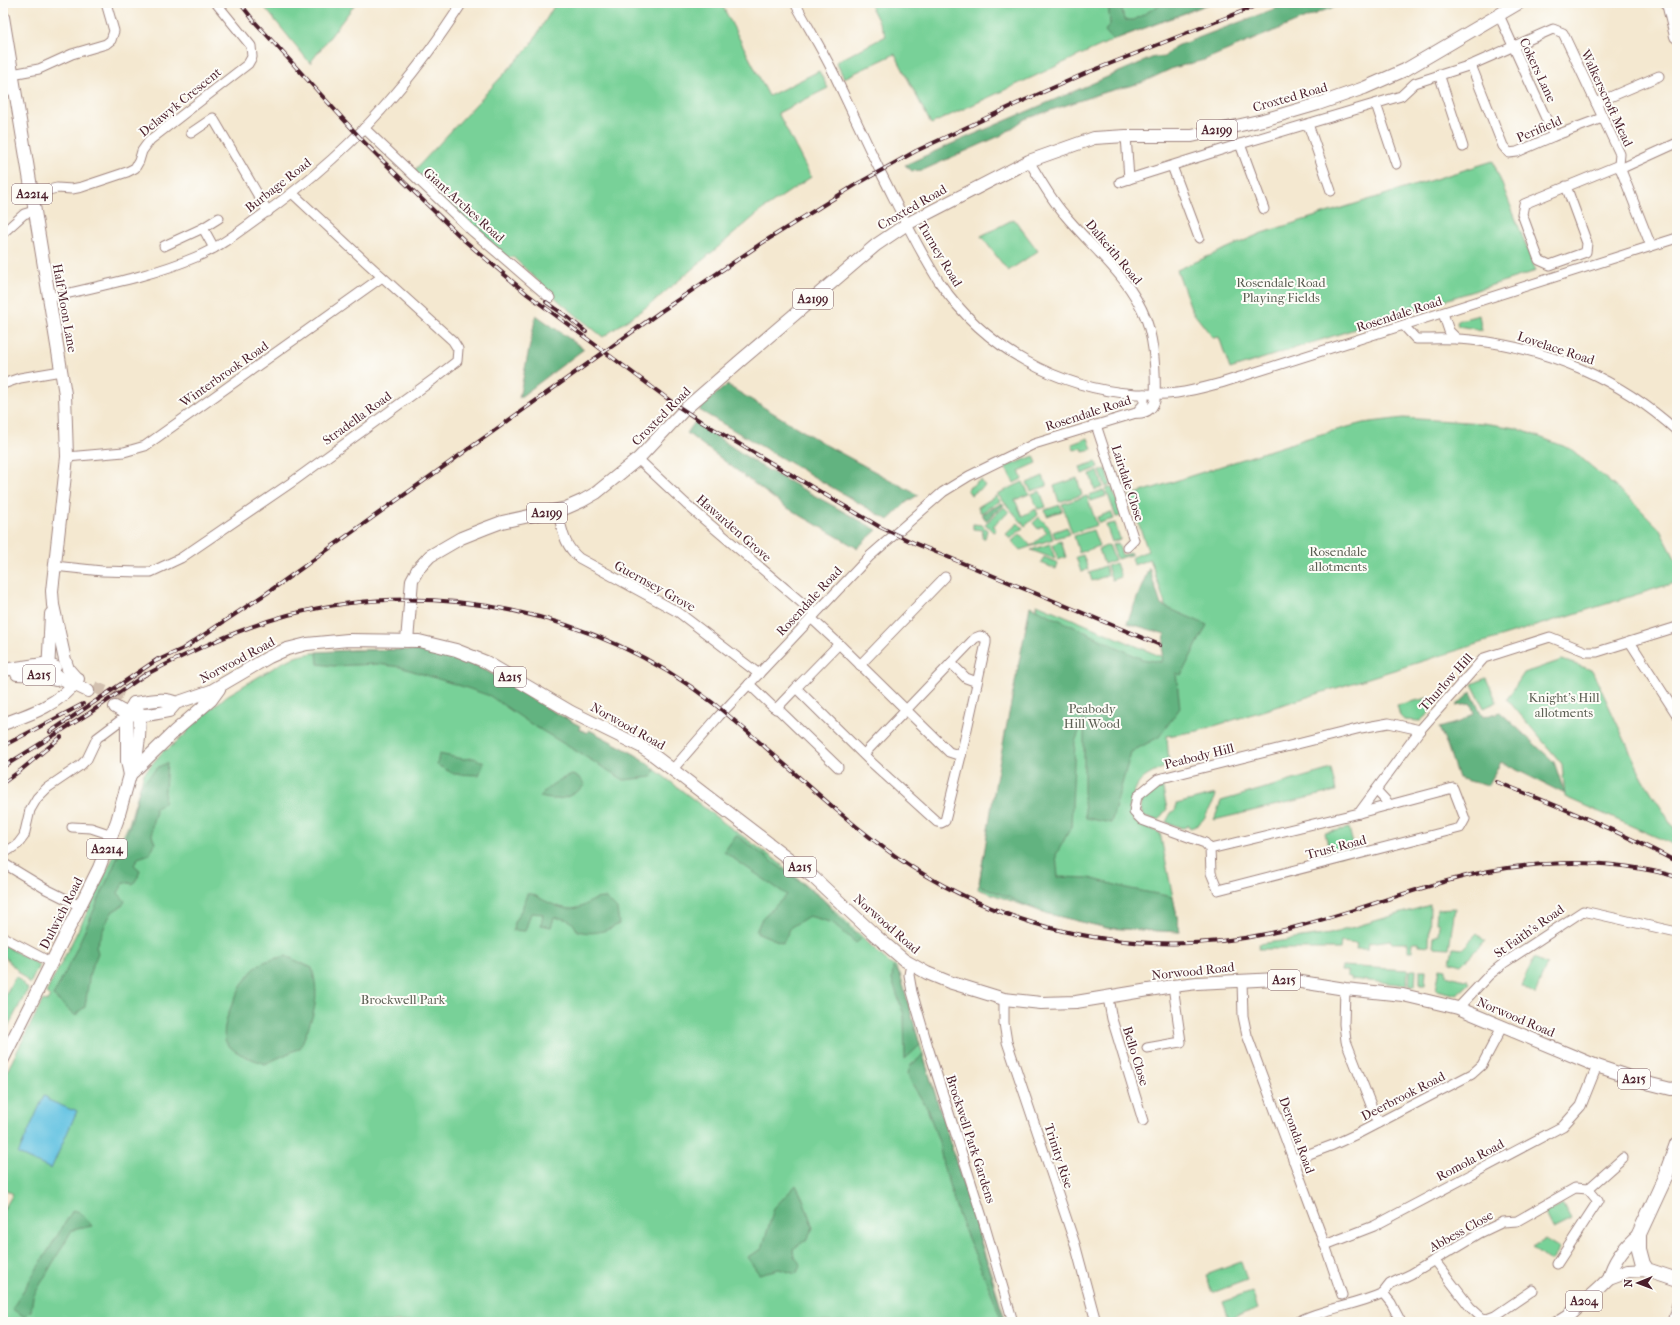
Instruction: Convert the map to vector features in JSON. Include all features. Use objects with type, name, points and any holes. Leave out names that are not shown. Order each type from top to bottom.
[{"type":"highway","points":[[1669,3],[1677,36]]},
{"type":"highway","points":[[1677,1144],[1664,1180],[1639,1234],[1640,1255],[1647,1270],[1677,1280]]},
{"type":"main road","name":"Croxted Road","points":[[407,640],[412,580],[418,569],[430,556],[461,538],[502,522],[574,505],[611,482],[638,459],[684,409],[876,245],[907,224],[1029,160],[1094,138],[1126,136],[1192,136],[1263,120],[1318,104],[1364,88],[1405,70],[1519,3]]},
{"type":"main road","name":"Half Moon Lane","points":[[3,21],[12,74],[9,90],[38,194],[34,211],[48,298],[62,371],[66,415],[67,457],[54,566],[49,661]]},
{"type":"main road","name":"Half Moon Lane","points":[[53,605],[66,664],[81,684]]},
{"type":"main road","name":"Norwood Road","points":[[124,717],[169,710],[176,703],[203,694],[222,685],[274,654],[300,646],[341,641],[407,640],[423,642],[472,656],[486,662],[571,712],[640,746],[673,769],[814,878],[876,936],[911,964],[927,974],[949,982],[1004,999],[1047,1003],[1076,1002],[1108,998],[1172,986],[1242,981],[1295,981],[1345,989],[1403,995],[1458,1008],[1597,1066],[1675,1091]]},
{"type":"main road","points":[[3,670],[35,665],[49,661]]},
{"type":"main road","name":"A215","points":[[49,661],[48,672],[81,684]]},
{"type":"main road","name":"A215","points":[[3,675],[40,675],[81,684]]},
{"type":"main road","points":[[3,724],[47,706],[81,684]]},
{"type":"main road","points":[[130,775],[211,700],[222,685]]},
{"type":"main road","name":"Norwood Road","points":[[130,702],[168,699],[176,703]]},
{"type":"main road","points":[[124,717],[130,702]]},
{"type":"main road","name":"Dulwich Road","points":[[3,1059],[100,868],[112,835],[136,760],[139,738],[140,715],[130,702]]},
{"type":"main road","name":"A215","points":[[115,707],[124,717]]},
{"type":"main road","name":"Dulwich Road","points":[[124,717],[126,761],[130,775]]},
{"type":"main road","name":"A204","points":[[1558,1322],[1599,1288],[1608,1278],[1610,1271],[1630,1242],[1639,1234]]},
{"type":"main road","name":"A204","points":[[1608,1278],[1628,1271],[1647,1270]]},
{"type":"street","points":[[12,74],[39,69],[72,54],[102,46],[109,42],[114,30],[106,3]]},
{"type":"street","name":"Delawyk Crescent","points":[[38,194],[57,188],[72,189],[82,187],[135,168],[139,162],[144,147],[150,140],[248,64],[252,57],[251,46],[216,3]]},
{"type":"street","name":"Burbage Road","points":[[48,298],[131,278],[180,263],[214,248],[268,212],[292,193],[364,128],[396,93],[462,3]]},
{"type":"street","name":"Turney Road","points":[[795,3],[834,74],[907,224],[930,266],[953,300],[992,340],[1011,354],[1048,372],[1087,387],[1111,392],[1144,394]]},
{"type":"street","name":"Cokers Lane","points":[[1499,15],[1554,136]]},
{"type":"street","name":"Walkerscroft Mead","points":[[1513,47],[1554,29],[1563,32],[1620,154],[1619,167],[1651,246]]},
{"type":"street","points":[[1120,182],[1240,144],[1401,96],[1415,83],[1471,64],[1513,47]]},
{"type":"street","name":"Perifield","points":[[1471,64],[1503,146],[1509,153],[1517,152],[1602,118]]},
{"type":"street","points":[[1439,74],[1463,147]]},
{"type":"street","points":[[1596,103],[1659,76]]},
{"type":"street","points":[[1376,104],[1396,164]]},
{"type":"street","points":[[191,133],[214,118],[268,212]]},
{"type":"street","points":[[1308,124],[1331,191]]},
{"type":"street","name":"Giant Arches Road","points":[[364,128],[442,204],[550,298]]},
{"type":"street","points":[[1126,136],[1129,179]]},
{"type":"street","points":[[1566,186],[1588,243],[1586,252],[1550,265],[1539,260],[1522,214],[1524,204],[1566,186],[1619,167],[1677,143]]},
{"type":"street","points":[[1240,144],[1264,209]]},
{"type":"street","name":"Dalkeith Road","points":[[1029,160],[1053,200],[1119,274],[1146,318],[1152,341],[1155,395]]},
{"type":"street","points":[[1172,166],[1199,238]]},
{"type":"street","name":"Stradella Road","points":[[54,566],[102,571],[151,572],[181,558],[295,480],[456,363],[459,357],[455,344],[292,193]]},
{"type":"street","points":[[3,233],[24,214],[34,211]]},
{"type":"street","points":[[164,246],[203,228],[219,218]]},
{"type":"street","points":[[203,228],[214,248]]},
{"type":"street","name":"Rosendale Road","points":[[673,769],[749,684],[870,556],[919,513],[959,481],[1008,455],[1034,444],[1136,413],[1144,404],[1144,394],[1177,394],[1220,383],[1443,314],[1677,238]]},
{"type":"street","name":"Winterbrook Road","points":[[67,457],[124,452],[145,446],[382,277]]},
{"type":"street","points":[[1443,314],[1449,331],[1457,339]]},
{"type":"street","name":"Lovelace Road","points":[[1404,326],[1416,339],[1457,339],[1497,344],[1533,352],[1576,366],[1607,380],[1641,401],[1677,431]]},
{"type":"street","points":[[3,384],[20,378],[62,371]]},
{"type":"street","points":[[1136,413],[1142,414],[1148,411],[1155,401],[1155,395]]},
{"type":"street","name":"Lairdale Close","points":[[1096,425],[1134,540],[1127,547]]},
{"type":"street","name":"Hawarden Grove","points":[[638,459],[686,504],[813,616],[860,665],[950,752],[961,756]]},
{"type":"street","name":"Guernsey Grove","points":[[557,510],[565,540],[570,550],[579,558],[678,612],[760,674]]},
{"type":"street","points":[[860,665],[945,577]]},
{"type":"street","name":"Thurlow Hill","points":[[1420,730],[1484,658],[1550,637],[1587,652],[1597,652],[1677,627]]},
{"type":"street","points":[[796,688],[864,754],[937,822],[941,823],[946,820],[961,756],[986,642],[984,637],[977,637],[864,754]]},
{"type":"street","points":[[1630,642],[1677,715]]},
{"type":"street","points":[[776,709],[839,644]]},
{"type":"street","points":[[951,663],[966,678],[977,682]]},
{"type":"street","points":[[749,684],[773,707],[780,710],[838,767]]},
{"type":"street","points":[[3,854],[18,844],[24,836],[30,810],[37,798],[47,788],[81,765],[87,759],[97,738],[124,717]]},
{"type":"street","name":"Peabody Hill","points":[[1210,849],[1205,843],[1142,820],[1134,812],[1137,796],[1158,779],[1315,739],[1389,723],[1420,730]]},
{"type":"street","points":[[1358,813],[1420,730]]},
{"type":"street","name":"Trust Road","points":[[1210,849],[1212,873],[1218,890],[1460,828],[1465,819],[1453,788],[1390,805]]},
{"type":"street","points":[[1210,849],[1390,805],[1376,790]]},
{"type":"street","points":[[72,827],[91,828],[112,835]]},
{"type":"street","points":[[3,863],[46,889],[80,906]]},
{"type":"street","name":"St Faith's Road","points":[[1458,1008],[1489,975],[1499,967],[1583,911],[1677,932]]},
{"type":"street","points":[[3,937],[52,963]]},
{"type":"street","name":"Brockwell Park Gardens","points":[[911,964],[909,975],[912,992],[984,1223],[1013,1322]]},
{"type":"street","name":"Deronda Road","points":[[1242,981],[1243,1016],[1247,1035],[1342,1295]]},
{"type":"street","points":[[1147,1048],[1181,1042],[1172,986]]},
{"type":"street","points":[[1345,989],[1344,1024],[1346,1041],[1378,1123]]},
{"type":"street","name":"Bello Close","points":[[1108,998],[1112,1019],[1143,1122]]},
{"type":"street","name":"Trinity Rise","points":[[1004,999],[1004,1023],[1007,1042],[1075,1244],[1096,1322]]},
{"type":"street","name":"Deerbrook Road","points":[[1293,1160],[1333,1145],[1472,1074],[1482,1065],[1502,1027]]},
{"type":"street","name":"Romola Road","points":[[1325,1245],[1374,1226],[1563,1126],[1581,1106],[1597,1066]]},
{"type":"street","points":[[1557,1264],[1598,1201],[1588,1189],[1624,1158]]},
{"type":"street","name":"Abbess Close","points":[[1383,1293],[1390,1284],[1411,1274],[1480,1233],[1503,1222],[1517,1221],[1575,1188],[1588,1189]]},
{"type":"street","points":[[1434,1260],[1470,1307],[1482,1318],[1487,1319],[1495,1316],[1532,1290]]},
{"type":"street","points":[[1297,1322],[1311,1316],[1345,1307],[1383,1293],[1391,1303],[1401,1322]]},
{"type":"street","points":[[1672,1322],[1677,1304]]},
{"type":"green space","points":[[261,3],[356,3],[310,63]]},
{"type":"green space","points":[[556,3],[721,3],[769,96],[819,71],[828,88],[778,113],[811,177],[762,210],[652,303],[603,337],[560,302],[513,257],[507,258],[413,172],[530,46]]},
{"type":"green space","points":[[869,3],[1211,3],[1113,40],[931,124],[895,54],[844,78],[836,62],[886,36]]},
{"type":"green space","points":[[1108,3],[1121,3],[1124,20],[1134,20],[1163,3],[1211,3],[1113,40],[1105,31],[1110,24]]},
{"type":"green space","points":[[1290,3],[1346,3],[1320,12],[1204,60],[1173,68],[1141,83],[1102,93],[1025,119],[1002,135],[923,170],[912,171],[905,165],[1154,57],[1164,57],[1174,47]]},
{"type":"green space","name":"Rosendale Road Playing Fields","points":[[1493,161],[1536,271],[1230,369],[1219,337],[1213,338],[1192,311],[1177,270],[1262,233]]},
{"type":"green space","points":[[1014,219],[1038,251],[1008,271],[981,236]]},
{"type":"green space","points":[[536,315],[584,349],[519,398]]},
{"type":"green space","points":[[1479,315],[1482,330],[1458,326],[1457,322],[1460,320]]},
{"type":"green space","points":[[727,385],[826,445],[918,495],[907,502],[888,520],[699,410]]},
{"type":"green space","name":"Rosendale allotments","points":[[1403,418],[1483,423],[1516,428],[1571,449],[1632,501],[1659,528],[1677,562],[1677,582],[1198,731],[1167,736],[1169,765],[1152,773],[1142,780],[1134,791],[1129,810],[1134,821],[1160,833],[1180,932],[1107,928],[1045,913],[978,889],[1037,604],[1181,665],[1169,626],[1164,601],[1150,559],[1134,565],[1132,557],[1148,551],[1129,496],[1314,436],[1363,423]]},
{"type":"green space","points":[[695,422],[759,465],[877,530],[857,548],[784,506],[687,433]]},
{"type":"green space","points":[[1088,438],[1092,449],[1083,451],[1082,448],[1074,450],[1072,444]]},
{"type":"green space","points":[[1034,456],[1037,463],[1019,471],[1022,479],[1014,483],[1005,467]]},
{"type":"green space","points":[[1096,462],[1098,468],[1082,474],[1080,467]]},
{"type":"green space","points":[[1106,469],[1111,485],[1106,487],[1100,471]]},
{"type":"green space","points":[[1098,471],[1103,487],[1095,490],[1090,474]]},
{"type":"green space","points":[[1043,476],[1047,486],[1031,491],[1027,483]]},
{"type":"green space","points":[[1077,478],[1082,495],[1059,502],[1054,486]]},
{"type":"green space","points":[[981,480],[985,486],[971,495],[967,489]]},
{"type":"green space","points":[[1023,482],[1029,494],[1015,500],[1022,516],[1036,509],[1038,515],[1025,526],[997,494]]},
{"type":"green space","points":[[1112,487],[1122,516],[1116,517],[1106,489]]},
{"type":"green space","points":[[1104,490],[1106,496],[1091,501],[1089,495]]},
{"type":"green space","points":[[1040,491],[1046,507],[1038,509],[1031,494]]},
{"type":"green space","points":[[996,496],[1000,501],[981,513],[978,507]]},
{"type":"green space","points":[[1087,496],[1097,525],[1072,533],[1062,504]]},
{"type":"green space","points":[[1002,503],[1004,505],[986,521],[982,514]]},
{"type":"green space","points":[[1060,505],[1062,511],[1047,516],[1045,510]]},
{"type":"green space","points":[[1004,507],[1009,512],[993,526],[996,530],[993,532],[985,524]]},
{"type":"green space","points":[[1111,512],[1114,519],[1099,523],[1097,517]]},
{"type":"green space","points":[[1039,517],[1049,527],[1053,539],[1020,550],[1012,541],[1020,534],[1031,546],[1047,532],[1042,526],[1038,529],[1033,523]]},
{"type":"green space","points":[[1018,523],[1023,528],[1010,539],[1006,534]]},
{"type":"green space","points":[[1115,523],[1120,539],[1112,542],[1106,525]]},
{"type":"green space","points":[[973,524],[982,525],[987,530],[985,538],[982,538],[983,530],[973,529]]},
{"type":"green space","points":[[1067,527],[1070,534],[1055,538],[1053,532]]},
{"type":"green space","points":[[1093,530],[1099,546],[1079,553],[1074,536]]},
{"type":"green space","points":[[1061,541],[1066,557],[1058,560],[1053,544]]},
{"type":"green space","points":[[1118,543],[1122,555],[1131,553],[1131,555],[1117,559],[1112,545]]},
{"type":"green space","points":[[1050,544],[1055,559],[1031,550]]},
{"type":"green space","points":[[1109,545],[1115,560],[1104,564],[1099,549]]},
{"type":"green space","points":[[1083,555],[1088,569],[1081,572],[1076,557]]},
{"type":"green space","points":[[1044,557],[1058,563],[1056,569],[1041,563]]},
{"type":"green space","points":[[1116,563],[1121,577],[1112,580],[1107,566]]},
{"type":"green space","points":[[1105,566],[1108,575],[1092,581],[1089,572]]},
{"type":"green space","name":"Peabody Hill Wood","points":[[1149,568],[1161,605],[1207,625],[1181,675],[1176,673],[1180,708],[1159,737],[1131,752],[1111,823],[1086,818],[1084,802],[1084,719],[1075,742],[1071,827],[1056,855],[1058,877],[1089,878],[1131,889],[1173,897],[1180,932],[1107,928],[1045,913],[979,885],[996,780],[1030,606],[1142,659],[1161,662],[1165,634],[1127,623]]},
{"type":"green space","name":"Brockwell Park","points":[[353,650],[413,650],[443,654],[471,663],[580,726],[579,729],[587,733],[589,730],[636,755],[724,823],[773,858],[824,900],[889,963],[896,967],[900,974],[920,1045],[1006,1322],[3,1322],[3,1211],[13,1194],[3,1188],[3,1079],[43,1000],[47,1001],[50,996],[46,993],[91,905],[129,824],[144,773],[165,749],[167,750],[188,732],[186,729],[228,695],[285,661],[298,656],[313,653]]},
{"type":"green space","points":[[353,650],[413,650],[442,654],[471,663],[580,726],[579,729],[587,733],[589,730],[636,755],[655,769],[652,777],[624,780],[531,724],[490,696],[467,688],[400,667],[377,664],[333,666],[318,664],[317,652]]},
{"type":"green space","name":"Knight's Hill allotments","points":[[1562,660],[1592,670],[1643,779],[1677,833],[1677,846],[1565,797],[1562,764],[1507,699],[1524,673]]},
{"type":"green space","points":[[1486,678],[1497,702],[1484,708],[1472,684]]},
{"type":"green space","points":[[1471,692],[1483,717],[1500,712],[1554,762],[1565,794],[1501,762],[1488,786],[1458,778],[1447,745],[1439,728],[1463,721],[1474,713],[1471,704],[1456,706]]},
{"type":"green space","points":[[1427,698],[1432,699],[1434,705],[1429,713],[1420,721],[1404,720],[1400,716],[1397,705]]},
{"type":"green space","points":[[439,754],[463,759],[474,758],[484,763],[479,775],[454,774],[437,765]]},
{"type":"green space","points":[[167,763],[164,803],[154,809],[156,812],[152,824],[152,835],[155,843],[150,854],[138,858],[134,865],[140,870],[138,877],[133,884],[124,882],[118,893],[125,901],[122,906],[113,911],[96,946],[98,953],[90,972],[85,1007],[78,1012],[76,1016],[53,996],[72,959],[119,854],[132,820],[140,786],[158,767]]},
{"type":"green space","points":[[1331,769],[1336,791],[1214,820],[1221,801]]},
{"type":"green space","points":[[572,775],[580,778],[585,785],[564,798],[554,799],[540,797],[554,783]]},
{"type":"green space","points":[[1162,784],[1167,809],[1158,820],[1143,817],[1141,800],[1143,796],[1150,789]]},
{"type":"green space","points":[[1216,794],[1203,820],[1194,827],[1190,828],[1188,825],[1187,827],[1182,828],[1166,822],[1171,813],[1176,809],[1176,804]]},
{"type":"green space","points":[[1349,828],[1355,852],[1331,857],[1325,833]]},
{"type":"green space","points":[[736,835],[823,899],[838,917],[861,939],[856,943],[833,923],[809,916],[791,927],[783,943],[756,932],[762,918],[787,895],[724,852]]},
{"type":"green space","points":[[527,894],[532,894],[560,907],[572,909],[581,907],[592,900],[606,898],[617,909],[619,924],[599,932],[588,933],[577,931],[571,922],[562,918],[554,918],[551,927],[541,925],[543,914],[531,913],[525,931],[513,930],[514,922],[522,909]]},
{"type":"green space","points":[[1430,905],[1429,946],[1419,945],[1419,942],[1413,942],[1412,952],[1408,952],[1408,943],[1392,943],[1390,940],[1369,943],[1368,949],[1356,949],[1357,944],[1341,942],[1340,949],[1258,949],[1259,944],[1330,934]]},
{"type":"green space","points":[[1455,908],[1449,948],[1433,947],[1434,937],[1438,935],[1439,924],[1436,923],[1437,909]]},
{"type":"green space","points":[[1477,934],[1485,941],[1461,965],[1450,962],[1453,948],[1462,949]]},
{"type":"green space","points":[[3,945],[39,965],[30,984],[3,955]]},
{"type":"green space","points":[[286,956],[312,968],[315,980],[316,1000],[309,1027],[300,1048],[265,1064],[244,1056],[229,1046],[226,1042],[224,1034],[225,1024],[240,988],[254,969],[260,964]]},
{"type":"green space","points":[[1534,958],[1547,964],[1535,994],[1521,986]]},
{"type":"green space","points":[[1342,966],[1408,970],[1407,985],[1351,979],[1351,977],[1347,976],[1347,971],[1341,971]]},
{"type":"green space","points":[[893,967],[900,974],[920,1045],[905,1059],[904,1015],[892,980]]},
{"type":"green space","points":[[1440,968],[1446,969],[1446,975],[1465,980],[1467,979],[1470,983],[1457,995],[1436,990]]},
{"type":"green space","points":[[1410,970],[1416,970],[1415,986],[1409,986]]},
{"type":"green space","points":[[1420,970],[1426,970],[1425,985],[1420,985]]},
{"type":"green space","points":[[16,976],[28,989],[3,1036],[3,999]]},
{"type":"green space","points":[[923,1055],[1005,1322],[1002,1322],[994,1299],[959,1217],[943,1165],[939,1142],[927,1108],[911,1082],[908,1074],[910,1066]]},
{"type":"green space","points":[[796,1185],[803,1199],[813,1228],[806,1240],[793,1249],[794,1256],[801,1265],[796,1274],[779,1269],[759,1274],[747,1257],[762,1249],[774,1208]]},
{"type":"green space","points":[[1563,1204],[1571,1220],[1553,1229],[1545,1213]]},
{"type":"green space","points":[[73,1210],[80,1212],[92,1226],[72,1230],[33,1297],[31,1311],[25,1317],[12,1309]]},
{"type":"green space","points":[[1546,1239],[1559,1247],[1550,1262],[1532,1248]]},
{"type":"green space","points":[[1241,1262],[1247,1280],[1212,1293],[1206,1275]]},
{"type":"green space","points":[[1252,1292],[1258,1308],[1229,1319],[1223,1302]]},
{"type":"water","points":[[44,1096],[48,1098],[48,1100],[77,1111],[51,1169],[18,1154]]},
{"type":"tunnel","points":[[94,687],[126,700]]},
{"type":"railway","points":[[240,3],[254,21],[365,143],[465,241],[527,294],[676,405],[700,421],[880,527],[914,543],[1160,645]]},
{"type":"railway","points":[[184,648],[267,593],[660,312],[762,243],[857,184],[916,151],[1014,105],[1084,74],[1263,3]]},
{"type":"railway","points":[[546,302],[586,332]]},
{"type":"railway","points":[[143,676],[196,650],[250,627],[288,615],[343,604],[399,600],[455,602],[511,610],[565,625],[617,645],[667,671],[713,703],[827,802],[874,840],[898,858],[946,887],[980,903],[1033,923],[1091,937],[1121,941],[1151,943],[1212,942],[1271,933],[1316,922],[1447,881],[1475,874],[1533,865],[1562,863],[1620,866],[1649,870],[1677,877]]},
{"type":"railway","points":[[154,662],[189,646]]},
{"type":"railway","points":[[50,732],[158,659]]},
{"type":"railway","points":[[3,767],[88,714],[146,674]]},
{"type":"railway","points":[[3,746],[83,704]]},
{"type":"railway","points":[[3,783],[61,737]]},
{"type":"railway","points":[[1497,782],[1588,819],[1677,862]]}]
